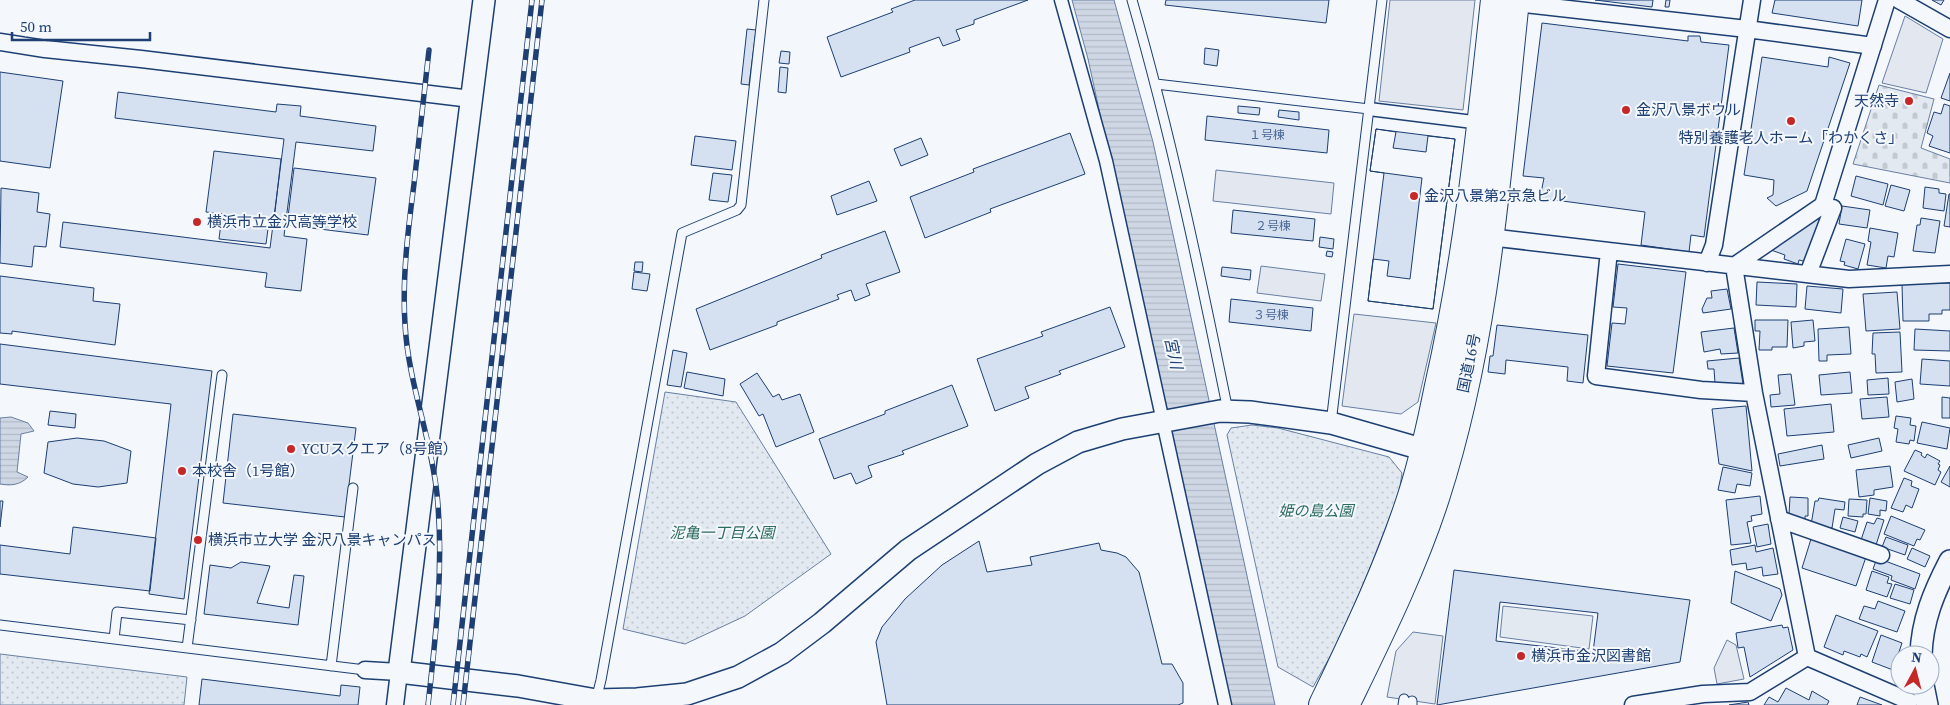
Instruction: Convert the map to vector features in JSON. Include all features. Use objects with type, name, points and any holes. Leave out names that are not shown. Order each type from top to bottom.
[{"type":"highway","name":"国道16号","points":[[1345,705],[1408,569],[1434,499],[1436,453],[1449,344],[1472,206],[1481,123],[1509,1]]},
{"type":"highway","name":"国道16号","points":[[1323,705],[1356,637],[1388,562],[1413,492],[1436,453],[1473,351],[1489,237],[1509,1]]},
{"type":"street","points":[[395,705],[484,0]]},
{"type":"street","points":[[1061,0],[1106,161],[1165,420],[1225,705]]},
{"type":"street","points":[[1707,263],[1714,246],[1752,0]]},
{"type":"street","points":[[1734,266],[1823,205],[1887,0]]},
{"type":"street","points":[[1899,0],[1950,28]]},
{"type":"street","points":[[1509,1],[1872,46]]},
{"type":"street","points":[[0,42],[45,49],[471,99]]},
{"type":"street","points":[[1369,109],[1481,123]]},
{"type":"street","points":[[1808,274],[1833,208]]},
{"type":"street","points":[[1489,237],[1849,279],[1950,274]]},
{"type":"street","points":[[1609,251],[1596,376],[1701,390],[1754,393]]},
{"type":"street","points":[[1734,266],[1754,393],[1806,657]]},
{"type":"street","points":[[364,670],[399,672],[518,686],[596,702],[687,694],[738,677],[782,653],[822,623],[908,550],[1037,464],[1078,442],[1122,429],[1221,411],[1250,412],[1331,423],[1436,453]]},
{"type":"street","points":[[1779,519],[1881,555]]},
{"type":"street","points":[[1922,645],[1932,598],[1950,561]]},
{"type":"street","points":[[1806,657],[1918,699]]},
{"type":"street","points":[[1632,705],[1703,694],[1750,692],[1806,657]]},
{"type":"lane","points":[[596,702],[682,233],[737,210],[741,205],[764,0]]},
{"type":"lane","points":[[1132,0],[1156,84],[1194,247],[1221,411]]},
{"type":"lane","points":[[1331,423],[1382,0]]},
{"type":"lane","points":[[1156,84],[1369,109]]},
{"type":"lane","points":[[187,648],[222,375]]},
{"type":"lane","points":[[331,666],[353,488]]},
{"type":"lane","points":[[114,640],[118,612],[191,620]]},
{"type":"lane","points":[[0,625],[364,670]]},
{"type":"green space","points":[[1879,85],[1934,99],[1921,148],[1950,159],[1950,183],[1853,164]]},
{"type":"green space","name":"泥亀一丁目公園","points":[[665,392],[736,402],[831,554],[745,616],[685,644],[623,629]]},
{"type":"green space","name":"姫の島公園","points":[[1252,425],[1278,428],[1389,457],[1402,473],[1399,493],[1371,565],[1341,637],[1313,687],[1278,667],[1227,435],[1231,428]]},
{"type":"green space","points":[[1503,606],[1593,616],[1589,649],[1500,637]]},
{"type":"green space","points":[[0,654],[187,677],[184,705],[0,705]]},
{"type":"shaded area","points":[[1390,0],[1475,0],[1463,110],[1379,101]]},
{"type":"shaded area","points":[[1905,16],[1943,39],[1926,93],[1882,83]]},
{"type":"shaded area","points":[[1216,170],[1334,183],[1331,214],[1213,201]]},
{"type":"shaded area","points":[[1261,266],[1325,274],[1321,301],[1257,293]]},
{"type":"shaded area","points":[[1354,314],[1436,323],[1418,402],[1401,414],[1342,406]]},
{"type":"shaded area","points":[[1413,632],[1443,636],[1435,704],[1387,697],[1396,651]]},
{"type":"shaded area","points":[[1727,640],[1736,645],[1744,679],[1717,684],[1714,668]]},
{"type":"water","name":"宮川","points":[[1072,0],[1114,0],[1153,142],[1275,705],[1229,705],[1088,59]]},
{"type":"water","points":[[11,417],[28,423],[34,431],[21,434],[17,472],[28,477],[19,483],[4,485],[0,484],[0,418]]},
{"type":"building","points":[[915,0],[1028,0],[974,20],[974,24],[956,30],[960,40],[943,46],[939,37],[909,48],[910,52],[841,77],[827,37],[893,12],[891,9]]},
{"type":"building","points":[[1166,0],[1329,0],[1326,23],[1165,5]]},
{"type":"building","points":[[1595,0],[1653,0],[1652,7]]},
{"type":"building","points":[[1666,0],[1670,0],[1669,7],[1665,7]]},
{"type":"building","points":[[1775,0],[1862,0],[1858,26],[1772,13]]},
{"type":"building","points":[[1932,0],[1944,0],[1941,5]]},
{"type":"building","name":"金沢八景ボウル","points":[[1542,23],[1688,41],[1688,36],[1700,36],[1701,42],[1729,45],[1704,237],[1691,235],[1689,252],[1641,245],[1645,212],[1540,198],[1544,178],[1523,176]]},
{"type":"building","points":[[747,29],[756,30],[749,85],[741,84]]},
{"type":"building","points":[[1205,48],[1219,50],[1217,66],[1204,64]]},
{"type":"building","points":[[781,51],[790,52],[789,64],[779,63]]},
{"type":"building","name":"特別養護老人ホーム「わかくさ」","points":[[1762,57],[1828,67],[1829,57],[1850,63],[1807,191],[1776,206],[1767,198],[1773,195],[1774,180],[1744,175]]},
{"type":"building","points":[[780,67],[788,68],[786,93],[778,92]]},
{"type":"building","points":[[0,72],[63,81],[50,168],[0,161]]},
{"type":"building","points":[[1950,73],[1950,101],[1941,98]]},
{"type":"building","points":[[118,92],[276,112],[277,104],[301,106],[300,116],[376,126],[373,151],[296,142],[284,236],[307,239],[301,291],[265,287],[267,273],[60,247],[63,222],[270,248],[284,139],[115,118]]},
{"type":"building","points":[[1944,104],[1950,106],[1950,153],[1929,146],[1933,136],[1927,133],[1934,112],[1941,114]]},
{"type":"building","points":[[1238,106],[1260,108],[1259,115],[1238,113]]},
{"type":"building","points":[[1279,110],[1299,112],[1299,120],[1278,117]]},
{"type":"building","points":[[1207,116],[1329,130],[1327,153],[1205,140]]},
{"type":"building","name":"金沢八景第2京急ビル","points":[[1376,129],[1396,132],[1393,148],[1426,152],[1428,136],[1455,139],[1433,309],[1368,301],[1373,259],[1389,261],[1387,276],[1410,279],[1422,178],[1370,171]]},
{"type":"building","name":"金沢八景第2京急ビル","points":[[1376,129],[1455,139],[1433,309],[1368,301],[1384,173],[1370,171]]},
{"type":"building","points":[[1070,133],[1085,174],[990,209],[991,212],[925,238],[910,197],[974,172],[973,169]]},
{"type":"building","points":[[695,136],[736,141],[732,170],[691,165]]},
{"type":"building","points":[[921,138],[928,155],[901,166],[894,149]]},
{"type":"building","points":[[214,151],[281,159],[274,220],[206,212]]},
{"type":"building","points":[[294,168],[376,178],[368,235],[287,225]]},
{"type":"building","points":[[713,173],[732,175],[728,202],[709,200]]},
{"type":"building","points":[[1856,176],[1888,184],[1883,205],[1851,196]]},
{"type":"building","points":[[869,181],[877,201],[837,215],[831,196]]},
{"type":"building","points":[[1891,185],[1910,190],[1904,211],[1885,206]]},
{"type":"building","points":[[1925,187],[1939,189],[1939,193],[1946,194],[1944,211],[1923,208]]},
{"type":"building","points":[[1,188],[39,193],[37,212],[50,214],[46,247],[34,246],[32,267],[0,263]]},
{"type":"building","points":[[1950,194],[1950,227],[1944,226]]},
{"type":"building","points":[[1842,206],[1870,210],[1867,228],[1839,224]]},
{"type":"building","points":[[1233,210],[1315,219],[1313,241],[1231,233]]},
{"type":"building","points":[[1826,213],[1807,262],[1799,260],[1798,264],[1784,259],[1785,255],[1771,250]]},
{"type":"building","points":[[1921,218],[1940,221],[1935,253],[1913,251],[1917,225],[1920,225]]},
{"type":"building","points":[[221,223],[268,229],[266,244],[219,239]]},
{"type":"building","points":[[1870,228],[1898,233],[1894,257],[1888,256],[1886,268],[1867,265],[1871,242],[1868,241]]},
{"type":"building","points":[[885,231],[900,272],[866,284],[870,295],[855,301],[851,290],[837,295],[839,299],[710,350],[696,309],[822,258],[821,255]]},
{"type":"building","points":[[1320,237],[1334,239],[1333,249],[1319,247]]},
{"type":"building","points":[[1846,239],[1865,244],[1858,269],[1844,265],[1845,262],[1840,261]]},
{"type":"building","points":[[1327,251],[1333,252],[1332,257],[1326,256]]},
{"type":"building","points":[[635,262],[643,262],[642,272],[634,271]]},
{"type":"building","points":[[1618,264],[1686,272],[1673,373],[1607,366],[1612,323],[1625,324],[1627,308],[1613,307]]},
{"type":"building","points":[[1222,267],[1251,270],[1250,280],[1221,276]]},
{"type":"building","points":[[634,272],[650,274],[647,291],[632,289]]},
{"type":"building","points":[[0,276],[94,288],[93,301],[120,304],[115,345],[12,331],[12,334],[0,333]]},
{"type":"building","points":[[1757,282],[1797,284],[1796,307],[1756,305]]},
{"type":"building","points":[[1950,283],[1950,310],[1942,310],[1942,314],[1929,314],[1929,321],[1903,321],[1902,284]]},
{"type":"building","points":[[1807,286],[1843,289],[1841,313],[1805,309]]},
{"type":"building","points":[[1727,289],[1731,309],[1703,313],[1702,309],[1707,298],[1712,298],[1711,291]]},
{"type":"building","points":[[1897,292],[1900,329],[1866,331],[1863,294]]},
{"type":"building","points":[[1231,299],[1313,308],[1311,331],[1229,322]]},
{"type":"building","points":[[1110,307],[1125,347],[1059,371],[1061,374],[1025,387],[1029,398],[995,411],[977,359],[1043,336],[1041,332]]},
{"type":"building","points":[[1755,320],[1788,320],[1787,347],[1772,347],[1772,350],[1759,350],[1760,331],[1755,331]]},
{"type":"building","points":[[1813,320],[1815,341],[1804,342],[1804,346],[1793,348],[1791,322]]},
{"type":"building","points":[[1497,325],[1588,335],[1583,383],[1567,381],[1568,367],[1506,360],[1505,374],[1488,372],[1490,356],[1493,356]]},
{"type":"building","points":[[1849,327],[1851,354],[1827,355],[1827,361],[1819,361],[1818,329]]},
{"type":"building","points":[[1734,328],[1738,353],[1721,354],[1720,349],[1704,352],[1701,332]]},
{"type":"building","points":[[1915,329],[1950,331],[1950,351],[1914,350]]},
{"type":"building","points":[[1900,332],[1902,372],[1876,373],[1875,354],[1872,354],[1873,333]]},
{"type":"building","name":"本校舎（1号館）","points":[[0,344],[212,371],[184,599],[149,594],[171,404],[0,384]]},
{"type":"building","points":[[673,350],[687,353],[681,387],[667,385]]},
{"type":"building","points":[[1739,358],[1743,384],[1740,386],[1715,383],[1714,369],[1708,369],[1707,361]]},
{"type":"building","points":[[1922,359],[1950,361],[1950,386],[1920,384]]},
{"type":"building","points":[[687,372],[725,379],[723,396],[684,388]]},
{"type":"building","points":[[1850,372],[1852,393],[1821,395],[1819,375]]},
{"type":"building","points":[[757,373],[773,397],[779,394],[782,400],[800,394],[814,432],[776,447],[763,414],[759,416],[740,384]]},
{"type":"building","points":[[1791,374],[1795,405],[1771,407],[1770,395],[1780,394],[1778,375]]},
{"type":"building","points":[[1888,378],[1889,394],[1868,395],[1867,380]]},
{"type":"building","points":[[1912,379],[1914,399],[1897,402],[1895,382]]},
{"type":"building","points":[[952,385],[968,426],[902,451],[904,454],[868,466],[872,477],[856,484],[851,473],[834,479],[819,439],[885,414],[885,411]]},
{"type":"building","points":[[1887,397],[1889,417],[1862,419],[1860,399]]},
{"type":"building","points":[[1942,397],[1950,398],[1950,418],[1942,418]]},
{"type":"building","points":[[1831,404],[1834,432],[1787,436],[1784,409]]},
{"type":"building","points":[[1746,406],[1752,471],[1719,464],[1712,409]]},
{"type":"building","points":[[50,411],[76,414],[75,428],[48,425]]},
{"type":"building","name":"YCUスクエア（8号館）","points":[[233,414],[356,428],[345,517],[223,503]]},
{"type":"building","points":[[1896,416],[1911,418],[1910,425],[1916,426],[1914,441],[1910,440],[1909,444],[1896,442],[1898,429],[1894,428]]},
{"type":"building","points":[[1922,422],[1950,428],[1947,449],[1917,443]]},
{"type":"building","points":[[77,438],[104,441],[131,451],[127,483],[98,487],[73,484],[44,473],[48,442]]},
{"type":"building","points":[[1879,438],[1882,451],[1851,458],[1848,445]]},
{"type":"building","points":[[1822,445],[1824,459],[1780,466],[1778,454]]},
{"type":"building","points":[[1915,450],[1922,453],[1921,455],[1925,458],[1927,454],[1940,461],[1938,470],[1941,472],[1935,485],[1904,471]]},
{"type":"building","points":[[1890,466],[1893,487],[1874,490],[1874,495],[1859,497],[1856,470]]},
{"type":"building","points":[[1950,466],[1950,487],[1941,482]]},
{"type":"building","points":[[1723,467],[1752,473],[1750,486],[1737,484],[1735,493],[1718,490]]},
{"type":"building","points":[[1904,478],[1912,481],[1911,486],[1919,489],[1912,508],[1906,505],[1903,512],[1891,508]]},
{"type":"building","points":[[1760,496],[1762,514],[1751,516],[1752,521],[1747,522],[1751,543],[1731,545],[1726,500]]},
{"type":"building","points":[[1790,497],[1808,498],[1808,516],[1805,516],[1805,520],[1792,520],[1792,515],[1789,515]]},
{"type":"building","points":[[1819,498],[1845,502],[1844,510],[1835,509],[1832,528],[1811,525],[1815,501],[1818,501]]},
{"type":"building","points":[[1870,498],[1887,501],[1886,511],[1880,510],[1880,516],[1868,514]]},
{"type":"building","points":[[1849,499],[1867,500],[1866,514],[1863,514],[1863,517],[1848,516]]},
{"type":"building","points":[[0,501],[3,501],[0,527]]},
{"type":"building","points":[[1891,516],[1925,530],[1920,540],[1917,539],[1914,546],[1884,534]]},
{"type":"building","points":[[1843,517],[1858,521],[1855,532],[1840,528]]},
{"type":"building","points":[[1877,518],[1884,520],[1876,545],[1861,540],[1867,522],[1874,524]]},
{"type":"building","points":[[1768,524],[1771,544],[1757,547],[1753,527]]},
{"type":"building","points":[[73,527],[156,538],[150,591],[0,574],[0,545],[70,554]]},
{"type":"building","points":[[1886,537],[1908,545],[1905,555],[1882,547]]},
{"type":"building","points":[[1811,539],[1866,557],[1856,586],[1802,568]]},
{"type":"building","points":[[979,541],[987,572],[1032,565],[1030,557],[1099,543],[1101,550],[1126,557],[1139,572],[1162,664],[1172,664],[1183,683],[1183,703],[1178,705],[887,705],[876,642],[882,627],[905,599],[942,565]]},
{"type":"building","points":[[1755,545],[1756,552],[1773,548],[1778,574],[1763,576],[1762,567],[1747,570],[1746,563],[1732,565],[1730,550]]},
{"type":"building","points":[[1912,548],[1930,556],[1925,567],[1907,559]]},
{"type":"building","points":[[1877,558],[1920,574],[1915,589],[1891,580],[1892,576],[1873,569]]},
{"type":"building","points":[[241,562],[270,566],[257,603],[289,608],[294,575],[304,576],[298,625],[204,614],[210,565],[231,568]]},
{"type":"building","points":[[1454,570],[1690,600],[1680,662],[1437,705]],"holes":[[[1500,602],[1598,613],[1593,652],[1496,641]]]},
{"type":"building","points":[[1735,571],[1780,589],[1782,595],[1771,621],[1731,603]]},
{"type":"building","points":[[1872,571],[1889,577],[1887,583],[1892,584],[1887,597],[1866,590]]},
{"type":"building","points":[[1895,584],[1914,590],[1910,604],[1890,598]]},
{"type":"building","points":[[1878,601],[1905,611],[1897,632],[1859,619],[1864,606],[1875,609]]},
{"type":"building","points":[[1836,615],[1878,631],[1867,657],[1861,654],[1860,657],[1844,651],[1843,655],[1824,647]]},
{"type":"building","points":[[1782,625],[1783,628],[1788,627],[1793,650],[1750,677],[1744,647],[1738,648],[1736,633]]},
{"type":"building","points":[[1881,635],[1902,643],[1901,645],[1890,645],[1890,669],[1872,662]]},
{"type":"building","points":[[202,679],[340,696],[341,685],[360,687],[358,705],[199,705]]},
{"type":"building","points":[[1786,688],[1809,700],[1812,691],[1829,701],[1827,705],[1764,705],[1769,697],[1778,702]]},
{"type":"building","points":[[1860,697],[1882,705],[1857,705]]},
{"type":"building","points":[[1748,702],[1749,705],[1729,705]]},
{"type":"railway","points":[[453,705],[532,0]]},
{"type":"railway","points":[[463,705],[542,0]]},
{"type":"railway","points":[[428,705],[438,600],[439,520],[434,473],[410,367],[405,324],[404,289],[408,236],[429,50]]},
{"type":"place","name":"天然寺","points":[[1909,101]]},
{"type":"place","name":"金沢八景ボウル","points":[[1626,110]]},
{"type":"place","name":"特別養護老人ホーム「わかくさ」","points":[[1791,121]]},
{"type":"place","name":"金沢八景第2京急ビル","points":[[1414,196]]},
{"type":"place","name":"横浜市立金沢高等学校","points":[[197,222]]},
{"type":"place","name":"YCUスクエア（8号館）","points":[[291,449]]},
{"type":"place","name":"本校舎（1号館）","points":[[182,471]]},
{"type":"place","name":"横浜市立大学 金沢八景キャンパス","points":[[198,540]]},
{"type":"place","name":"横浜市金沢図書館","points":[[1521,656]]}]
